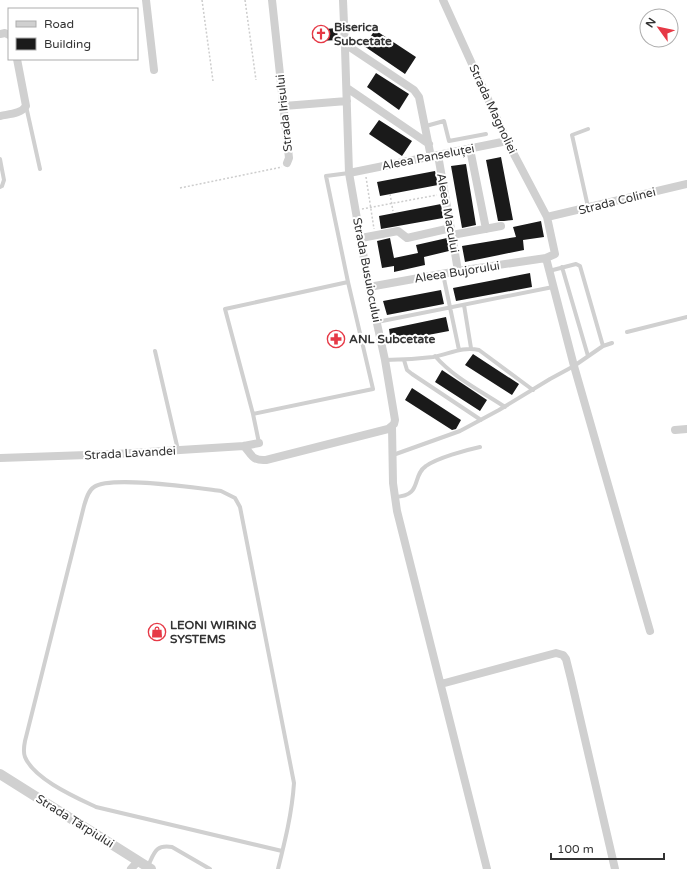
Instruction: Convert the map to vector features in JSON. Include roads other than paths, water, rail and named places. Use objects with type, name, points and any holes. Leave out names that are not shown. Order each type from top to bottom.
[{"type":"street","points":[[146,0],[154,70]]},
{"type":"street","name":"Strada Irisului","points":[[272,0],[284,106],[289,158],[288,163]]},
{"type":"street","name":"Strada Busuiocului","points":[[343,0],[348,173],[395,415],[394,424],[392,427],[393,483],[395,497],[487,869]]},
{"type":"street","name":"Strada Magnoliei","points":[[443,0],[507,141],[547,217],[555,254],[546,258]]},
{"type":"street","name":"Aleea Macului","points":[[345,44],[414,90],[419,97],[429,144],[445,194],[458,271]]},
{"type":"street","points":[[0,116],[19,112],[26,106],[17,60]]},
{"type":"street","points":[[346,88],[429,144]]},
{"type":"street","points":[[284,106],[347,101]]},
{"type":"street","name":"Aleea Panseluței","points":[[348,173],[507,141]]},
{"type":"street","points":[[470,149],[486,229]]},
{"type":"street","name":"Strada Colinei","points":[[547,217],[687,184]]},
{"type":"street","points":[[361,238],[375,234],[398,231],[407,238],[452,231],[486,229],[501,226]]},
{"type":"street","points":[[546,258],[574,366],[650,631]]},
{"type":"street","name":"Aleea Bujorului","points":[[369,287],[458,271],[546,258]]},
{"type":"street","points":[[244,446],[256,459],[266,460],[392,427]]},
{"type":"street","points":[[675,430],[687,429]]},
{"type":"street","name":"Strada Lavandei","points":[[0,458],[116,454],[244,446],[259,443]]},
{"type":"street","points":[[441,684],[556,653],[563,655],[566,659],[571,679],[616,869]]},
{"type":"street","name":"Strada Tărpiului","points":[[0,774],[149,868]]},
{"type":"street","points":[[131,869],[138,861]]},
{"type":"lane","points":[[26,106],[40,169]]},
{"type":"lane","points":[[426,126],[444,121],[448,141],[486,134]]},
{"type":"lane","points":[[588,129],[572,135],[588,207]]},
{"type":"lane","points":[[0,159],[4,180],[2,186],[0,187]]},
{"type":"lane","points":[[253,414],[373,389],[348,282],[326,176],[348,173]]},
{"type":"lane","points":[[549,271],[576,264],[580,266],[603,346]]},
{"type":"lane","points":[[562,267],[588,356]]},
{"type":"lane","points":[[443,274],[459,350]]},
{"type":"lane","points":[[259,443],[253,414],[225,309],[348,282]]},
{"type":"lane","points":[[377,322],[553,287]]},
{"type":"lane","points":[[464,305],[471,348]]},
{"type":"lane","points":[[627,332],[687,317]]},
{"type":"lane","points":[[393,455],[460,431],[505,407],[574,366],[603,346],[612,343]]},
{"type":"lane","points":[[385,360],[404,360],[434,356],[471,348],[479,350],[533,390]]},
{"type":"lane","points":[[155,351],[178,450]]},
{"type":"lane","points":[[434,356],[451,372],[505,407]]},
{"type":"lane","points":[[404,360],[407,370],[412,374],[481,420]]},
{"type":"lane","points":[[395,497],[400,497],[412,491],[415,488],[420,472],[427,465],[480,447]]},
{"type":"lane","points":[[278,869],[282,851],[292,805],[294,784],[240,506],[235,498],[221,491],[128,482],[105,483],[94,487],[87,495],[84,506],[25,741],[24,755],[29,764],[45,779],[69,794],[96,807],[282,851]]},
{"type":"lane","points":[[149,868],[156,850],[160,846],[165,846],[172,847],[210,869]]},
{"type":"place","name":"Biserica Subcetate","points":[[321,34]]},
{"type":"place","name":"ANL Subcetate","points":[[336,339]]},
{"type":"place","name":"LEONI WIRING SYSTEMS","points":[[157,632]]}]
